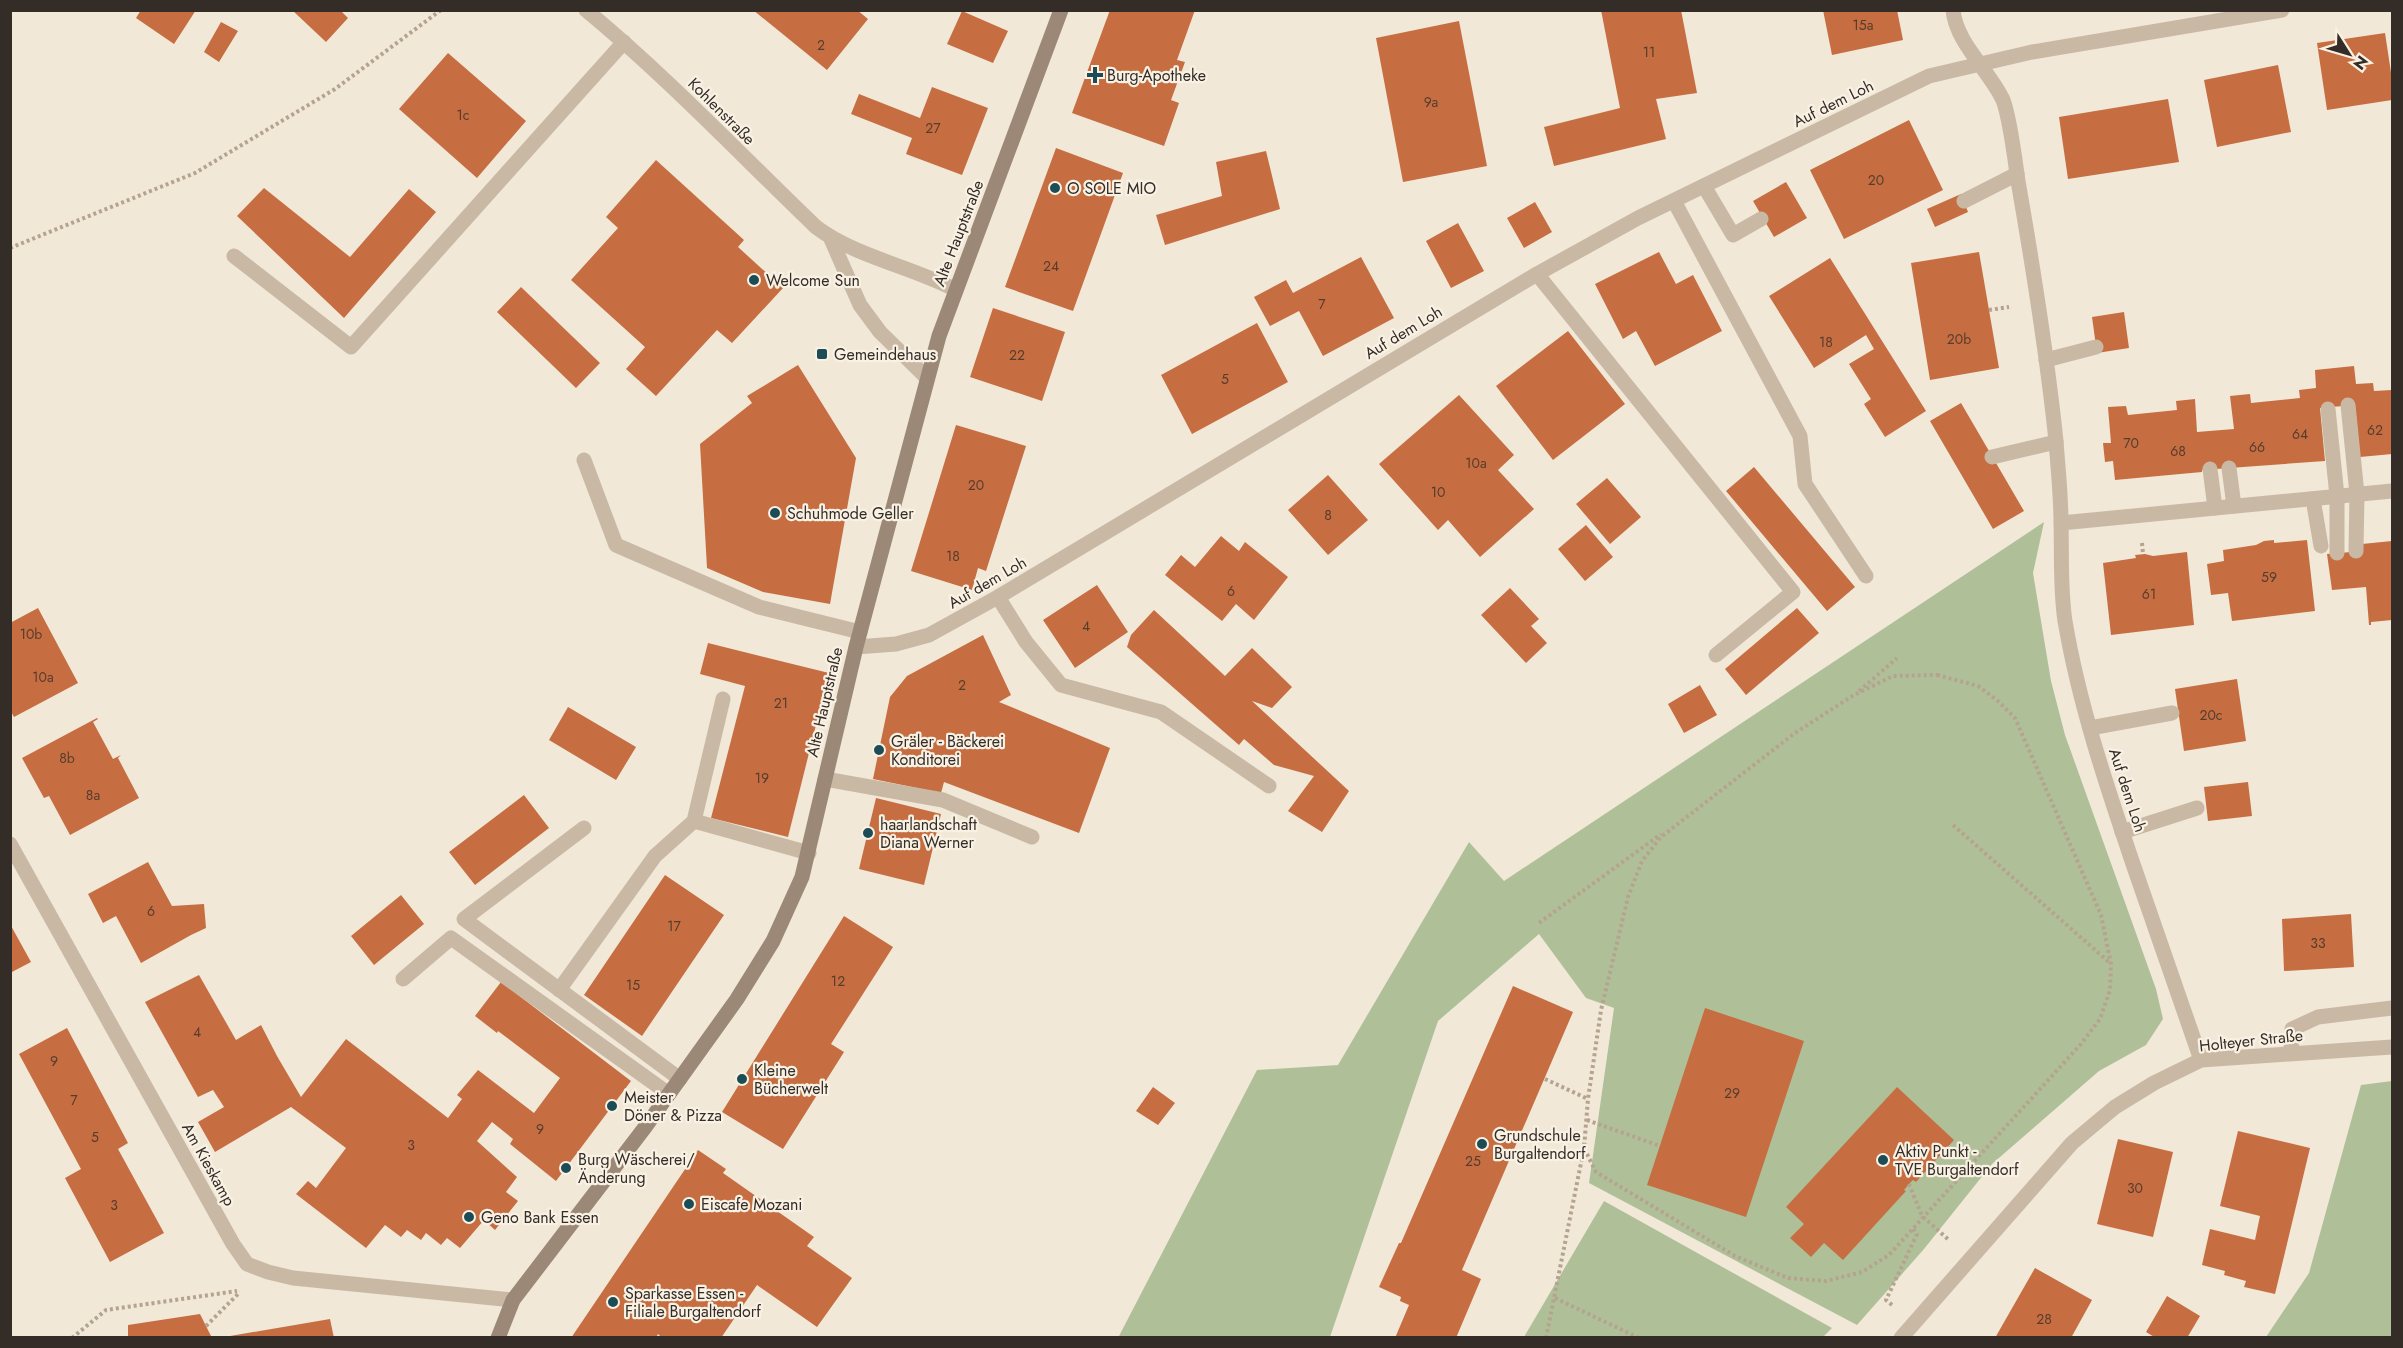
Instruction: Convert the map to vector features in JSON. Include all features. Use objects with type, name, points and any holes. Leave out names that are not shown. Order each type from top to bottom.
[{"type":"main road","name":"Alte Hauptstraße","points":[[498,1338],[513,1300],[669,1094],[737,999],[773,940],[802,877],[858,639],[927,378],[956,290],[1061,10]]},
{"type":"street","name":"Kohlenstraße","points":[[586,10],[624,42],[807,219],[831,239],[936,279],[956,290]]},
{"type":"street","name":"Auf dem Loh","points":[[1953,10],[1962,40],[1980,63],[2003,102],[2017,174],[2040,304],[2056,442],[2061,522],[2060,567],[2065,620],[2076,677],[2122,832],[2201,1060]]},
{"type":"street","name":"Auf dem Loh","points":[[584,460],[616,545],[759,607],[858,639],[896,644],[929,635],[998,597],[1537,274],[1674,201],[1929,76],[2032,52],[2282,10]]},
{"type":"street","points":[[234,255],[351,347],[624,42]]},
{"type":"street","points":[[1964,201],[2017,174]]},
{"type":"street","points":[[1704,186],[1733,235],[1761,219]]},
{"type":"street","points":[[1674,201],[1800,435],[1805,484],[1866,576]]},
{"type":"street","name":"Kohlenstraße","points":[[831,239],[860,305],[880,332],[927,378]]},
{"type":"street","points":[[1537,274],[1793,592],[1716,655]]},
{"type":"street","points":[[2046,360],[2096,347]]},
{"type":"street","points":[[2348,405],[2357,494],[2356,551]]},
{"type":"street","points":[[2328,409],[2337,496],[2337,553]]},
{"type":"street","points":[[1992,457],[2056,442]]},
{"type":"street","points":[[2229,468],[2234,506]]},
{"type":"street","points":[[2211,469],[2215,508]]},
{"type":"street","points":[[2061,522],[2392,491]]},
{"type":"street","points":[[2313,499],[2321,546]]},
{"type":"street","points":[[998,597],[1026,642],[1061,685],[1161,712],[1269,786]]},
{"type":"street","points":[[559,990],[655,856],[694,821],[723,699]]},
{"type":"street","points":[[2090,728],[2172,713]]},
{"type":"street","points":[[825,779],[943,800],[1032,837]]},
{"type":"street","points":[[2122,832],[2196,808]]},
{"type":"street","points":[[694,821],[808,853]]},
{"type":"street","points":[[584,828],[464,919],[680,1079]]},
{"type":"street","name":"Am Kieskamp","points":[[10,844],[233,1244],[247,1263],[268,1272],[293,1278],[513,1300]]},
{"type":"street","points":[[403,979],[451,938],[669,1094]]},
{"type":"street","points":[[2291,1053],[2292,1029],[2318,1017],[2392,1008]]},
{"type":"street","name":"Holteyer Straße","points":[[1901,1338],[2072,1143],[2125,1101],[2154,1083],[2201,1060],[2392,1047]]},
{"type":"path","points":[[10,248],[195,173],[335,89],[441,10]]},
{"type":"path","points":[[1854,695],[1897,658]]},
{"type":"path","points":[[1539,923],[1795,733],[1854,695],[1893,676],[1937,675],[1978,686],[2015,718],[2101,915],[2111,964],[2110,990],[2100,1019],[2094,1028],[1888,1255],[1862,1272],[1826,1281],[1788,1278],[1735,1256],[1596,1172],[1584,1148]]},
{"type":"path","points":[[1546,1338],[1584,1148],[1588,1099],[1601,1010],[1628,897],[1642,861],[1660,837],[1683,818]]},
{"type":"path","points":[[1953,825],[2111,964]]},
{"type":"path","points":[[1545,1078],[1588,1099]]},
{"type":"path","points":[[1587,1120],[1660,1146]]},
{"type":"path","points":[[1909,1184],[1922,1216],[1948,1240]]},
{"type":"path","points":[[1886,1300],[1917,1234],[1912,1227]]},
{"type":"path","points":[[72,1338],[106,1310],[243,1289],[206,1326]]},
{"type":"path","points":[[1555,1298],[1639,1338]]},
{"type":"green space","points":[[2044,522],[2033,573],[2051,681],[2065,735],[2156,989],[2163,1019],[2146,1045],[2099,1071],[1992,1164],[1924,1249],[1857,1325],[1589,1183],[1614,1008],[1586,998],[1539,934],[1438,1021],[1330,1337],[1118,1338],[1257,1070],[1338,1065],[1469,842],[1504,881]]},
{"type":"green space","points":[[2392,1081],[2392,1337],[2266,1337],[2309,1273],[2361,1085]]},
{"type":"green space","points":[[1604,1201],[1832,1328],[1822,1338],[1524,1337]]},
{"type":"building","points":[[141,10],[196,10],[174,44],[136,18]]},
{"type":"building","points":[[292,10],[340,10],[348,18],[326,42]]},
{"type":"building","points":[[753,10],[857,10],[868,19],[827,70]]},
{"type":"building","points":[[1110,10],[1195,10],[1177,60],[1185,62],[1171,100],[1179,103],[1164,146],[1072,113]]},
{"type":"building","points":[[1601,10],[1681,10],[1697,93],[1656,99],[1666,139],[1554,166],[1544,127],[1620,108]]},
{"type":"building","points":[[1823,10],[1897,10],[1903,40],[1832,55]]},
{"type":"building","points":[[962,11],[1008,31],[993,63],[947,44]]},
{"type":"building","points":[[1459,21],[1487,166],[1403,182],[1376,38]]},
{"type":"building","points":[[221,22],[238,31],[219,62],[204,52]]},
{"type":"building","points":[[2385,33],[2392,79],[2392,100],[2327,110],[2317,43]]},
{"type":"building","points":[[448,53],[526,121],[477,178],[399,109]]},
{"type":"building","points":[[2278,65],[2291,132],[2217,147],[2204,80]]},
{"type":"building","points":[[932,87],[988,108],[962,175],[906,154],[912,138],[851,114],[859,94],[920,118]]},
{"type":"building","points":[[2168,99],[2179,162],[2068,179],[2059,117]]},
{"type":"building","points":[[1909,120],[1943,190],[1844,239],[1810,170]]},
{"type":"building","points":[[1056,148],[1123,173],[1073,311],[1005,287]]},
{"type":"building","points":[[1266,151],[1280,209],[1165,245],[1156,215],[1222,196],[1216,162]]},
{"type":"building","points":[[656,160],[744,240],[738,247],[783,288],[732,343],[717,330],[656,396],[626,369],[645,347],[571,280],[618,228],[606,217]]},
{"type":"building","points":[[1786,182],[1807,218],[1774,237],[1753,201]]},
{"type":"building","points":[[264,188],[350,257],[409,189],[436,212],[344,318],[237,216]]},
{"type":"building","points":[[1961,194],[1968,212],[1935,227],[1927,209]]},
{"type":"building","points":[[1535,202],[1552,232],[1524,248],[1507,218]]},
{"type":"building","points":[[1458,223],[1484,271],[1451,288],[1426,241]]},
{"type":"building","points":[[1659,252],[1676,284],[1693,275],[1722,331],[1655,366],[1636,331],[1623,339],[1595,284]]},
{"type":"building","points":[[1979,252],[1999,368],[1930,380],[1911,263]]},
{"type":"building","points":[[1361,257],[1394,318],[1323,356],[1299,311],[1270,326],[1254,297],[1286,280],[1293,293]]},
{"type":"building","points":[[1830,258],[1926,411],[1885,437],[1864,404],[1871,399],[1849,364],[1874,349],[1866,335],[1814,368],[1769,296]]},
{"type":"building","points":[[521,287],[600,363],[576,388],[497,312]]},
{"type":"building","points":[[993,308],[1065,332],[1042,401],[970,377]]},
{"type":"building","points":[[2124,312],[2129,348],[2097,353],[2092,317]]},
{"type":"building","points":[[1257,323],[1288,382],[1192,434],[1161,375]]},
{"type":"building","points":[[1568,331],[1625,404],[1553,460],[1496,386]]},
{"type":"building","name":"Schuhmode Geller","points":[[798,365],[856,458],[830,604],[763,592],[707,568],[700,444],[752,403],[747,396]]},
{"type":"building","points":[[2354,366],[2356,384],[2373,383],[2374,391],[2392,390],[2392,454],[2360,457],[2355,405],[2320,408],[2325,461],[2202,470],[2202,472],[2115,480],[2113,461],[2105,462],[2103,443],[2111,443],[2108,407],[2126,406],[2128,415],[2177,410],[2176,401],[2195,399],[2197,432],[2234,429],[2230,396],[2250,394],[2251,403],[2300,398],[2299,390],[2316,388],[2315,370]]},
{"type":"building","points":[[1459,395],[1514,455],[1498,470],[1534,509],[1480,557],[1448,520],[1438,530],[1379,464]]},
{"type":"building","points":[[1961,403],[2024,511],[1993,529],[1930,421]]},
{"type":"building","points":[[956,425],[1026,446],[986,571],[978,568],[972,590],[911,571]]},
{"type":"building","points":[[1754,467],[1855,587],[1827,611],[1726,491]]},
{"type":"building","points":[[1328,475],[1368,520],[1328,555],[1288,510]]},
{"type":"building","points":[[1607,478],[1641,517],[1610,544],[1576,504]]},
{"type":"building","points":[[1586,525],[1613,557],[1585,581],[1558,549]]},
{"type":"building","points":[[1221,536],[1239,551],[1245,542],[1288,577],[1254,620],[1236,604],[1222,621],[1165,575],[1181,555],[1195,567]]},
{"type":"building","points":[[2274,540],[2274,543],[2307,540],[2315,611],[2232,621],[2228,593],[2211,595],[2207,564],[2224,561],[2223,550]]},
{"type":"building","points":[[2392,541],[2392,620],[2371,622],[2369,625],[2366,587],[2332,590],[2327,554],[2363,551],[2362,544]]},
{"type":"building","points":[[2187,552],[2194,625],[2111,635],[2103,563],[2136,558],[2135,555],[2153,556]]},
{"type":"building","points":[[1097,585],[1128,632],[1075,668],[1043,620]]},
{"type":"building","points":[[1510,588],[1539,619],[1531,626],[1547,643],[1526,663],[1481,615]]},
{"type":"building","points":[[38,608],[78,683],[14,717],[10,710],[10,623]]},
{"type":"building","points":[[1797,608],[1819,633],[1746,695],[1725,669]]},
{"type":"building","points":[[1154,610],[1225,676],[1252,648],[1292,687],[1272,708],[1252,701],[1349,791],[1322,832],[1288,811],[1314,776],[1274,765],[1244,739],[1239,745],[1127,647],[1131,635]]},
{"type":"building","points":[[983,635],[1011,695],[999,702],[1110,748],[1079,833],[944,782],[941,793],[873,779],[890,697],[907,676]]},
{"type":"building","points":[[708,643],[829,673],[788,837],[711,818],[745,686],[700,674]]},
{"type":"building","points":[[2237,679],[2246,741],[2184,751],[2175,689]]},
{"type":"building","points":[[1700,685],[1717,715],[1684,733],[1668,704]]},
{"type":"building","points":[[568,707],[636,747],[616,780],[549,740]]},
{"type":"building","points":[[97,718],[93,722],[113,759],[121,755],[118,758],[139,798],[70,835],[49,796],[44,798],[22,758]]},
{"type":"building","points":[[2248,782],[2252,816],[2208,821],[2204,787]]},
{"type":"building","points":[[524,795],[549,828],[475,885],[449,852]]},
{"type":"building","points":[[876,798],[941,814],[924,885],[859,869]]},
{"type":"building","points":[[148,862],[172,906],[204,904],[206,928],[141,963],[116,916],[103,923],[88,894]]},
{"type":"building","points":[[665,875],[724,915],[642,1036],[584,995]]},
{"type":"building","points":[[401,895],[424,924],[374,965],[351,936]]},
{"type":"building","points":[[2351,914],[2354,967],[2284,971],[2282,919]]},
{"type":"building","points":[[844,916],[893,947],[831,1044],[844,1052],[783,1149],[722,1112]]},
{"type":"building","points":[[10,924],[31,962],[10,973]]},
{"type":"building","points":[[199,975],[236,1040],[261,1025],[301,1097],[346,1039],[448,1118],[462,1099],[457,1095],[478,1070],[534,1113],[560,1078],[475,1016],[501,982],[631,1081],[556,1181],[510,1144],[513,1139],[492,1122],[477,1141],[517,1177],[506,1192],[518,1201],[495,1230],[484,1220],[460,1248],[447,1238],[441,1245],[426,1233],[421,1240],[407,1230],[401,1237],[385,1225],[366,1248],[296,1194],[308,1181],[316,1188],[346,1148],[291,1107],[215,1152],[198,1122],[224,1107],[213,1090],[198,1097],[145,1002]]},
{"type":"building","name":"Grundschule Burgaltendorf","points":[[1513,986],[1573,1012],[1462,1270],[1481,1279],[1456,1338],[1395,1338],[1409,1305],[1400,1301],[1401,1297],[1379,1287],[1401,1243]]},
{"type":"building","points":[[1705,1008],[1804,1041],[1746,1217],[1647,1185]]},
{"type":"building","points":[[67,1028],[128,1143],[118,1149],[164,1233],[110,1262],[65,1178],[81,1169],[19,1054]]},
{"type":"building","points":[[1153,1087],[1175,1103],[1158,1125],[1136,1111]]},
{"type":"building","name":"Aktiv Punkt - TVE Burgaltendorf","points":[[1897,1087],[1954,1140],[1916,1182],[1913,1180],[1909,1184],[1904,1190],[1906,1191],[1843,1260],[1824,1243],[1811,1257],[1790,1238],[1804,1224],[1786,1207]]},
{"type":"building","points":[[2238,1131],[2310,1148],[2275,1294],[2244,1287],[2246,1281],[2224,1275],[2225,1271],[2202,1265],[2210,1229],[2255,1240],[2260,1216],[2220,1206]]},
{"type":"building","points":[[2118,1139],[2173,1152],[2153,1237],[2097,1224]]},
{"type":"building","points":[[698,1150],[726,1169],[723,1173],[814,1237],[807,1246],[852,1278],[817,1327],[757,1285],[721,1338],[662,1338],[658,1334],[656,1338],[571,1338]]},
{"type":"building","points":[[2035,1268],[2092,1300],[2071,1338],[1995,1338]]},
{"type":"building","points":[[2167,1296],[2200,1316],[2187,1338],[2156,1338],[2146,1332]]},
{"type":"building","points":[[200,1314],[212,1338],[128,1338],[128,1325]]},
{"type":"building","points":[[330,1319],[334,1338],[231,1338],[230,1336]]},
{"type":"place","name":"Burg-Apotheke","points":[[1095,75]]},
{"type":"place","name":"O SOLE MIO","points":[[1055,188]]},
{"type":"place","name":"Welcome Sun","points":[[754,280]]},
{"type":"place","name":"Gemeindehaus","points":[[822,354]]},
{"type":"place","name":"Schuhmode Geller","points":[[775,513]]},
{"type":"place","name":"Gräler - Bäckerei Konditorei","points":[[879,750]]},
{"type":"place","name":"haarlandschaft Diana Werner","points":[[868,833]]},
{"type":"place","name":"Kleine Bücherwelt","points":[[742,1079]]},
{"type":"place","name":"Meister Döner & Pizza","points":[[612,1106]]},
{"type":"place","name":"Grundschule Burgaltendorf","points":[[1482,1144]]},
{"type":"place","name":"Aktiv Punkt - TVE Burgaltendorf","points":[[1883,1160]]},
{"type":"place","name":"Burg Wäscherei/ Änderung","points":[[566,1168]]},
{"type":"place","name":"Eiscafe Mozani","points":[[689,1204]]},
{"type":"place","name":"Geno Bank Essen","points":[[469,1217]]},
{"type":"place","name":"Sparkasse Essen - Filiale Burgaltendorf","points":[[613,1302]]}]
